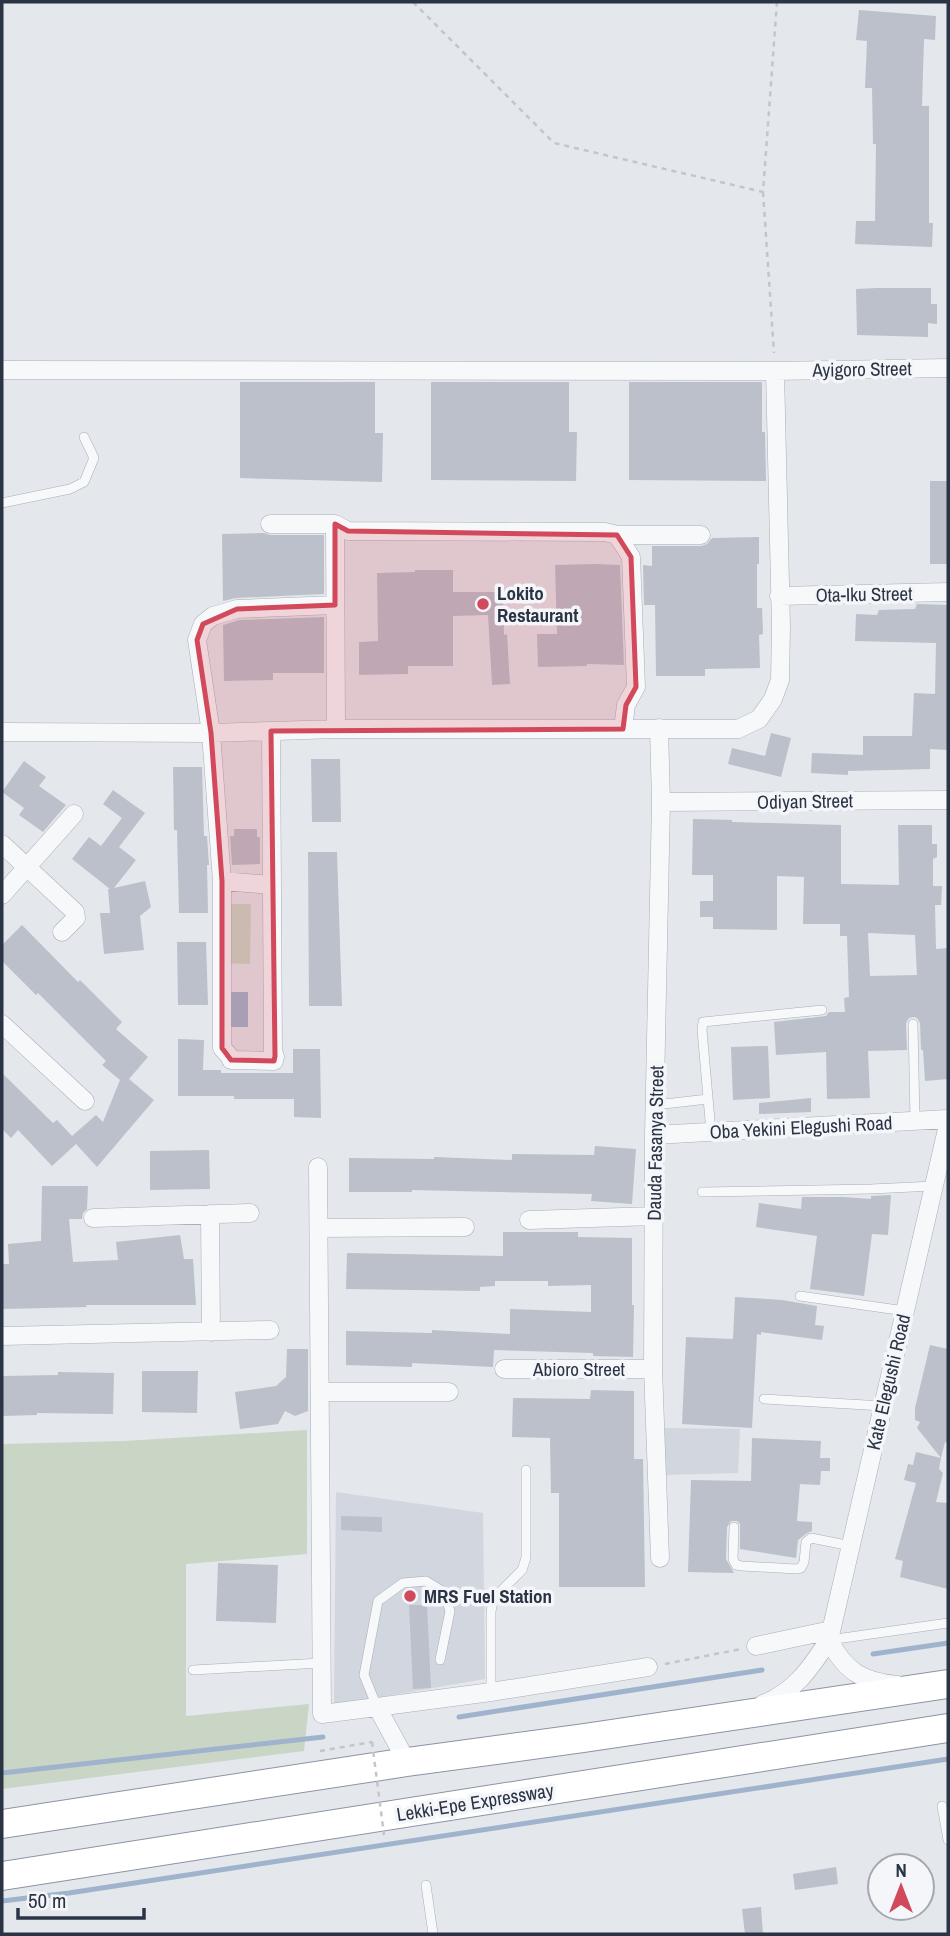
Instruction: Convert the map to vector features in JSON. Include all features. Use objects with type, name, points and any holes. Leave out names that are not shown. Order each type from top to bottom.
[{"type":"highway","points":[[2,1824],[937,1685]]},
{"type":"highway","name":"Lekki-Epe Expressway","points":[[2,1876],[948,1728]]},
{"type":"highway","points":[[2,1835],[138,1817],[181,1798]]},
{"type":"street","name":"Ayigoro Street","points":[[2,370],[775,371],[948,368]]},
{"type":"street","points":[[2,732],[738,729],[759,719],[773,699],[780,680],[775,371]]},
{"type":"street","points":[[270,524],[335,524],[348,531],[701,535]]},
{"type":"street","points":[[335,524],[336,729]]},
{"type":"street","points":[[617,535],[631,558],[636,687],[625,705],[623,729]]},
{"type":"street","name":"Ota-Iku Street","points":[[779,596],[948,592]]},
{"type":"street","points":[[271,731],[275,1056],[274,1061],[230,1060],[232,1059],[222,1048],[222,881],[211,733],[197,640],[203,624],[213,616],[237,609],[335,605]]},
{"type":"street","name":"Dauda Fasanya Street","points":[[659,728],[661,802],[654,1135],[653,1369],[660,1558]]},
{"type":"street","name":"Odiyan Street","points":[[661,802],[948,800]]},
{"type":"street","points":[[2,895],[74,814]]},
{"type":"street","points":[[2,844],[77,915],[62,932]]},
{"type":"street","points":[[222,881],[272,885]]},
{"type":"street","points":[[2,1024],[85,1101]]},
{"type":"street","name":"Oba Yekini Elegushi Road","points":[[654,1135],[948,1119]]},
{"type":"street","name":"Kate Elegushi Road","points":[[734,1715],[776,1699],[796,1684],[813,1664],[830,1635],[948,1125]]},
{"type":"street","points":[[318,1167],[322,1714],[491,1692],[648,1667]]},
{"type":"street","points":[[93,1218],[250,1213]]},
{"type":"street","points":[[210,1214],[211,1332]]},
{"type":"street","points":[[529,1220],[654,1216]]},
{"type":"street","points":[[319,1228],[465,1227]]},
{"type":"street","points":[[2,1336],[270,1330]]},
{"type":"street","name":"Abioro Street","points":[[504,1369],[653,1369]]},
{"type":"street","points":[[320,1392],[449,1392]]},
{"type":"street","points":[[755,1646],[830,1635],[838,1657],[850,1670],[868,1680],[889,1684],[937,1685]]},
{"type":"street","points":[[377,1707],[407,1762]]},
{"type":"lane","points":[[2,503],[70,489],[84,482],[93,458],[84,437]]},
{"type":"lane","points":[[711,1132],[703,1022],[822,1010]]},
{"type":"lane","points":[[913,1024],[915,1121]]},
{"type":"lane","points":[[655,1105],[708,1099]]},
{"type":"lane","points":[[702,1192],[934,1186]]},
{"type":"lane","points":[[800,1296],[905,1311]]},
{"type":"lane","points":[[764,1399],[883,1406]]},
{"type":"lane","points":[[491,1692],[493,1599],[522,1570],[526,1558],[526,1470]]},
{"type":"lane","points":[[734,1527],[733,1559],[736,1564],[742,1566],[801,1568],[806,1542],[811,1538],[851,1545]]},
{"type":"lane","points":[[377,1707],[364,1675],[375,1614],[378,1601],[403,1583],[426,1581],[444,1592],[450,1611],[440,1660]]},
{"type":"lane","points":[[830,1635],[948,1623]]},
{"type":"lane","points":[[193,1670],[321,1663]]},
{"type":"lane","points":[[942,1806],[948,1840]]},
{"type":"lane","points":[[426,1885],[433,1934]]},
{"type":"path","points":[[413,2],[554,143],[763,192]]},
{"type":"path","points":[[775,371],[763,192],[777,2]]},
{"type":"path","points":[[648,1667],[755,1646]]},
{"type":"path","points":[[372,1742],[384,1835]]},
{"type":"highlighted area","points":[[335,524],[348,531],[617,535],[631,557],[636,687],[626,705],[623,729],[271,731],[274,1061],[231,1060],[222,1048],[222,881],[211,733],[197,640],[203,624],[237,609],[335,605]]},
{"type":"shaded area","points":[[664,1428],[740,1429],[738,1473],[664,1475]]},
{"type":"shaded area","name":"MRS Fuel Station","points":[[336,1492],[483,1513],[485,1679],[334,1705]]},
{"type":"green space","points":[[221,904],[251,904],[250,964],[220,963]]},
{"type":"green space","points":[[307,1430],[307,1554],[186,1564],[186,1716],[309,1704],[304,1751],[2,1789],[2,1444],[124,1441]]},
{"type":"water","points":[[228,992],[248,992],[248,1027],[228,1027]]},
{"type":"building","points":[[859,10],[936,16],[935,40],[924,39],[922,106],[929,106],[929,223],[933,223],[932,247],[855,244],[856,221],[875,221],[876,144],[873,144],[872,88],[865,88],[867,41],[856,40]]},
{"type":"building","points":[[931,288],[931,304],[937,304],[937,324],[928,323],[928,337],[857,335],[856,289]]},
{"type":"building","points":[[240,382],[375,382],[375,433],[383,433],[382,482],[240,478]]},
{"type":"building","points":[[431,382],[569,382],[569,432],[577,432],[576,481],[431,480]]},
{"type":"building","points":[[629,382],[762,382],[766,481],[629,480]]},
{"type":"building","points":[[930,481],[948,481],[948,564],[930,564]]},
{"type":"building","points":[[222,534],[324,535],[324,594],[223,601]]},
{"type":"building","points":[[759,537],[757,608],[762,608],[763,634],[759,635],[760,668],[705,669],[705,676],[656,676],[655,605],[644,605],[643,565],[652,566],[652,546],[701,546],[712,538]]},
{"type":"building","points":[[555,565],[620,565],[624,665],[538,667],[537,634],[557,634]]},
{"type":"building","points":[[453,570],[453,592],[503,592],[504,635],[507,634],[510,684],[492,685],[488,615],[453,616],[453,666],[408,666],[408,674],[359,675],[359,642],[378,641],[377,573]]},
{"type":"building","points":[[917,604],[948,605],[948,750],[930,749],[930,769],[848,771],[848,775],[811,773],[812,753],[863,755],[863,736],[912,736],[914,693],[935,694],[936,643],[855,641],[856,614],[877,615],[879,610],[915,609]]},
{"type":"building","points":[[324,617],[324,673],[273,673],[273,680],[224,681],[223,625],[239,620]]},
{"type":"building","points":[[771,733],[791,738],[781,777],[728,764],[732,748],[765,756]]},
{"type":"building","points":[[311,759],[340,759],[341,822],[312,822]]},
{"type":"building","points":[[24,761],[46,777],[39,786],[66,805],[43,832],[19,815],[24,808],[2,792]]},
{"type":"building","points":[[173,767],[202,767],[204,836],[207,836],[209,865],[208,913],[179,913]]},
{"type":"building","points":[[113,790],[145,813],[119,847],[136,860],[114,888],[145,881],[151,907],[140,916],[144,950],[104,954],[100,913],[110,913],[110,889],[72,859],[89,837],[101,846],[122,818],[103,804]]},
{"type":"building","points":[[693,819],[841,825],[841,884],[899,885],[898,825],[932,825],[932,844],[937,844],[937,857],[933,859],[933,886],[942,886],[941,905],[935,905],[936,949],[948,948],[948,1079],[925,1081],[920,1023],[914,1017],[909,1018],[906,1023],[907,1050],[868,1051],[870,1098],[827,1099],[826,1052],[776,1055],[774,1022],[826,1016],[829,1012],[845,1012],[844,998],[849,997],[847,936],[840,936],[840,924],[803,924],[804,877],[777,876],[777,930],[713,929],[713,917],[700,917],[700,901],[713,901],[713,875],[692,875]],"holes":[[[868,933],[915,935],[917,975],[870,976]]]},
{"type":"building","points":[[234,829],[257,829],[257,837],[260,837],[260,864],[232,865],[230,836],[234,836]]},
{"type":"building","points":[[308,852],[337,852],[342,1006],[309,1006]]},
{"type":"building","points":[[22,925],[122,1022],[116,1029],[148,1057],[129,1079],[154,1100],[97,1167],[76,1144],[52,1166],[18,1130],[11,1138],[2,1129],[2,1073],[53,1123],[57,1120],[72,1136],[96,1115],[103,1122],[120,1080],[102,1065],[106,1061],[2,961],[2,945]]},
{"type":"building","points":[[177,942],[206,942],[208,1005],[178,1005]]},
{"type":"building","points":[[178,1039],[204,1040],[203,1070],[221,1070],[221,1073],[293,1073],[293,1049],[320,1049],[321,1118],[294,1117],[294,1099],[178,1096]]},
{"type":"building","points":[[768,1046],[770,1098],[733,1100],[731,1047]]},
{"type":"building","points":[[811,1098],[811,1112],[759,1114],[759,1103]]},
{"type":"building","points":[[595,1146],[636,1149],[632,1204],[591,1201],[592,1194],[412,1190],[349,1192],[349,1158],[512,1160],[512,1154],[594,1155]]},
{"type":"building","points":[[209,1150],[210,1189],[150,1190],[150,1151]]},
{"type":"building","points":[[42,1186],[88,1186],[87,1209],[82,1219],[69,1219],[73,1262],[118,1260],[116,1242],[180,1235],[184,1259],[193,1259],[196,1305],[86,1305],[87,1307],[3,1309],[2,1264],[9,1264],[8,1244],[41,1241]]},
{"type":"building","points":[[891,1195],[888,1235],[872,1234],[864,1296],[810,1289],[817,1236],[756,1227],[759,1203],[801,1209],[802,1197],[871,1199],[871,1196]]},
{"type":"building","points":[[503,1232],[578,1232],[578,1237],[632,1238],[633,1357],[494,1350],[493,1367],[412,1363],[412,1367],[346,1365],[346,1331],[432,1333],[432,1330],[510,1334],[510,1309],[591,1312],[591,1285],[548,1286],[548,1281],[495,1281],[495,1286],[480,1287],[480,1291],[346,1289],[347,1253],[503,1256]]},
{"type":"building","points":[[735,1297],[782,1300],[817,1306],[815,1325],[824,1326],[822,1340],[761,1332],[761,1335],[757,1334],[752,1428],[682,1424],[686,1337],[733,1339]]},
{"type":"building","points":[[930,1345],[948,1349],[948,1443],[945,1442],[941,1458],[917,1428],[920,1422],[915,1420],[915,1408]]},
{"type":"building","points":[[287,1349],[308,1349],[308,1411],[295,1416],[285,1411],[278,1424],[240,1429],[235,1392],[276,1386],[286,1377]]},
{"type":"building","points":[[142,1371],[198,1371],[197,1413],[142,1412]]},
{"type":"building","points":[[58,1372],[114,1373],[113,1414],[37,1413],[2,1416],[2,1376],[58,1375]]},
{"type":"building","points":[[591,1390],[634,1391],[634,1459],[643,1459],[645,1587],[559,1587],[559,1493],[551,1493],[550,1438],[512,1437],[513,1398],[590,1399]]},
{"type":"building","points":[[752,1438],[821,1441],[820,1458],[830,1458],[830,1471],[821,1471],[820,1485],[800,1484],[797,1521],[812,1522],[812,1531],[798,1540],[796,1558],[740,1549],[740,1524],[731,1521],[727,1527],[726,1559],[734,1573],[688,1572],[691,1480],[751,1481]]},
{"type":"building","points":[[916,1452],[941,1458],[939,1469],[943,1473],[936,1502],[948,1503],[948,1589],[900,1577],[903,1561],[895,1559],[916,1483],[904,1480],[908,1464],[913,1465]]},
{"type":"building","points":[[341,1516],[382,1517],[382,1532],[341,1530]]},
{"type":"building","points":[[218,1563],[278,1565],[276,1623],[216,1621]]},
{"type":"building","points":[[409,1605],[427,1605],[431,1688],[413,1689]]},
{"type":"building","points":[[836,1867],[838,1884],[795,1890],[793,1874]]},
{"type":"building","points":[[761,1907],[763,1934],[745,1934],[742,1909]]},
{"type":"waterway","points":[[873,1654],[948,1643]]},
{"type":"waterway","points":[[459,1717],[762,1670]]},
{"type":"waterway","points":[[2,1773],[323,1737]]},
{"type":"waterway","points":[[2,1901],[948,1759]]},
{"type":"place","name":"Lokito Restaurant","points":[[483,604]]},
{"type":"place","name":"MRS Fuel Station","points":[[410,1596]]}]
